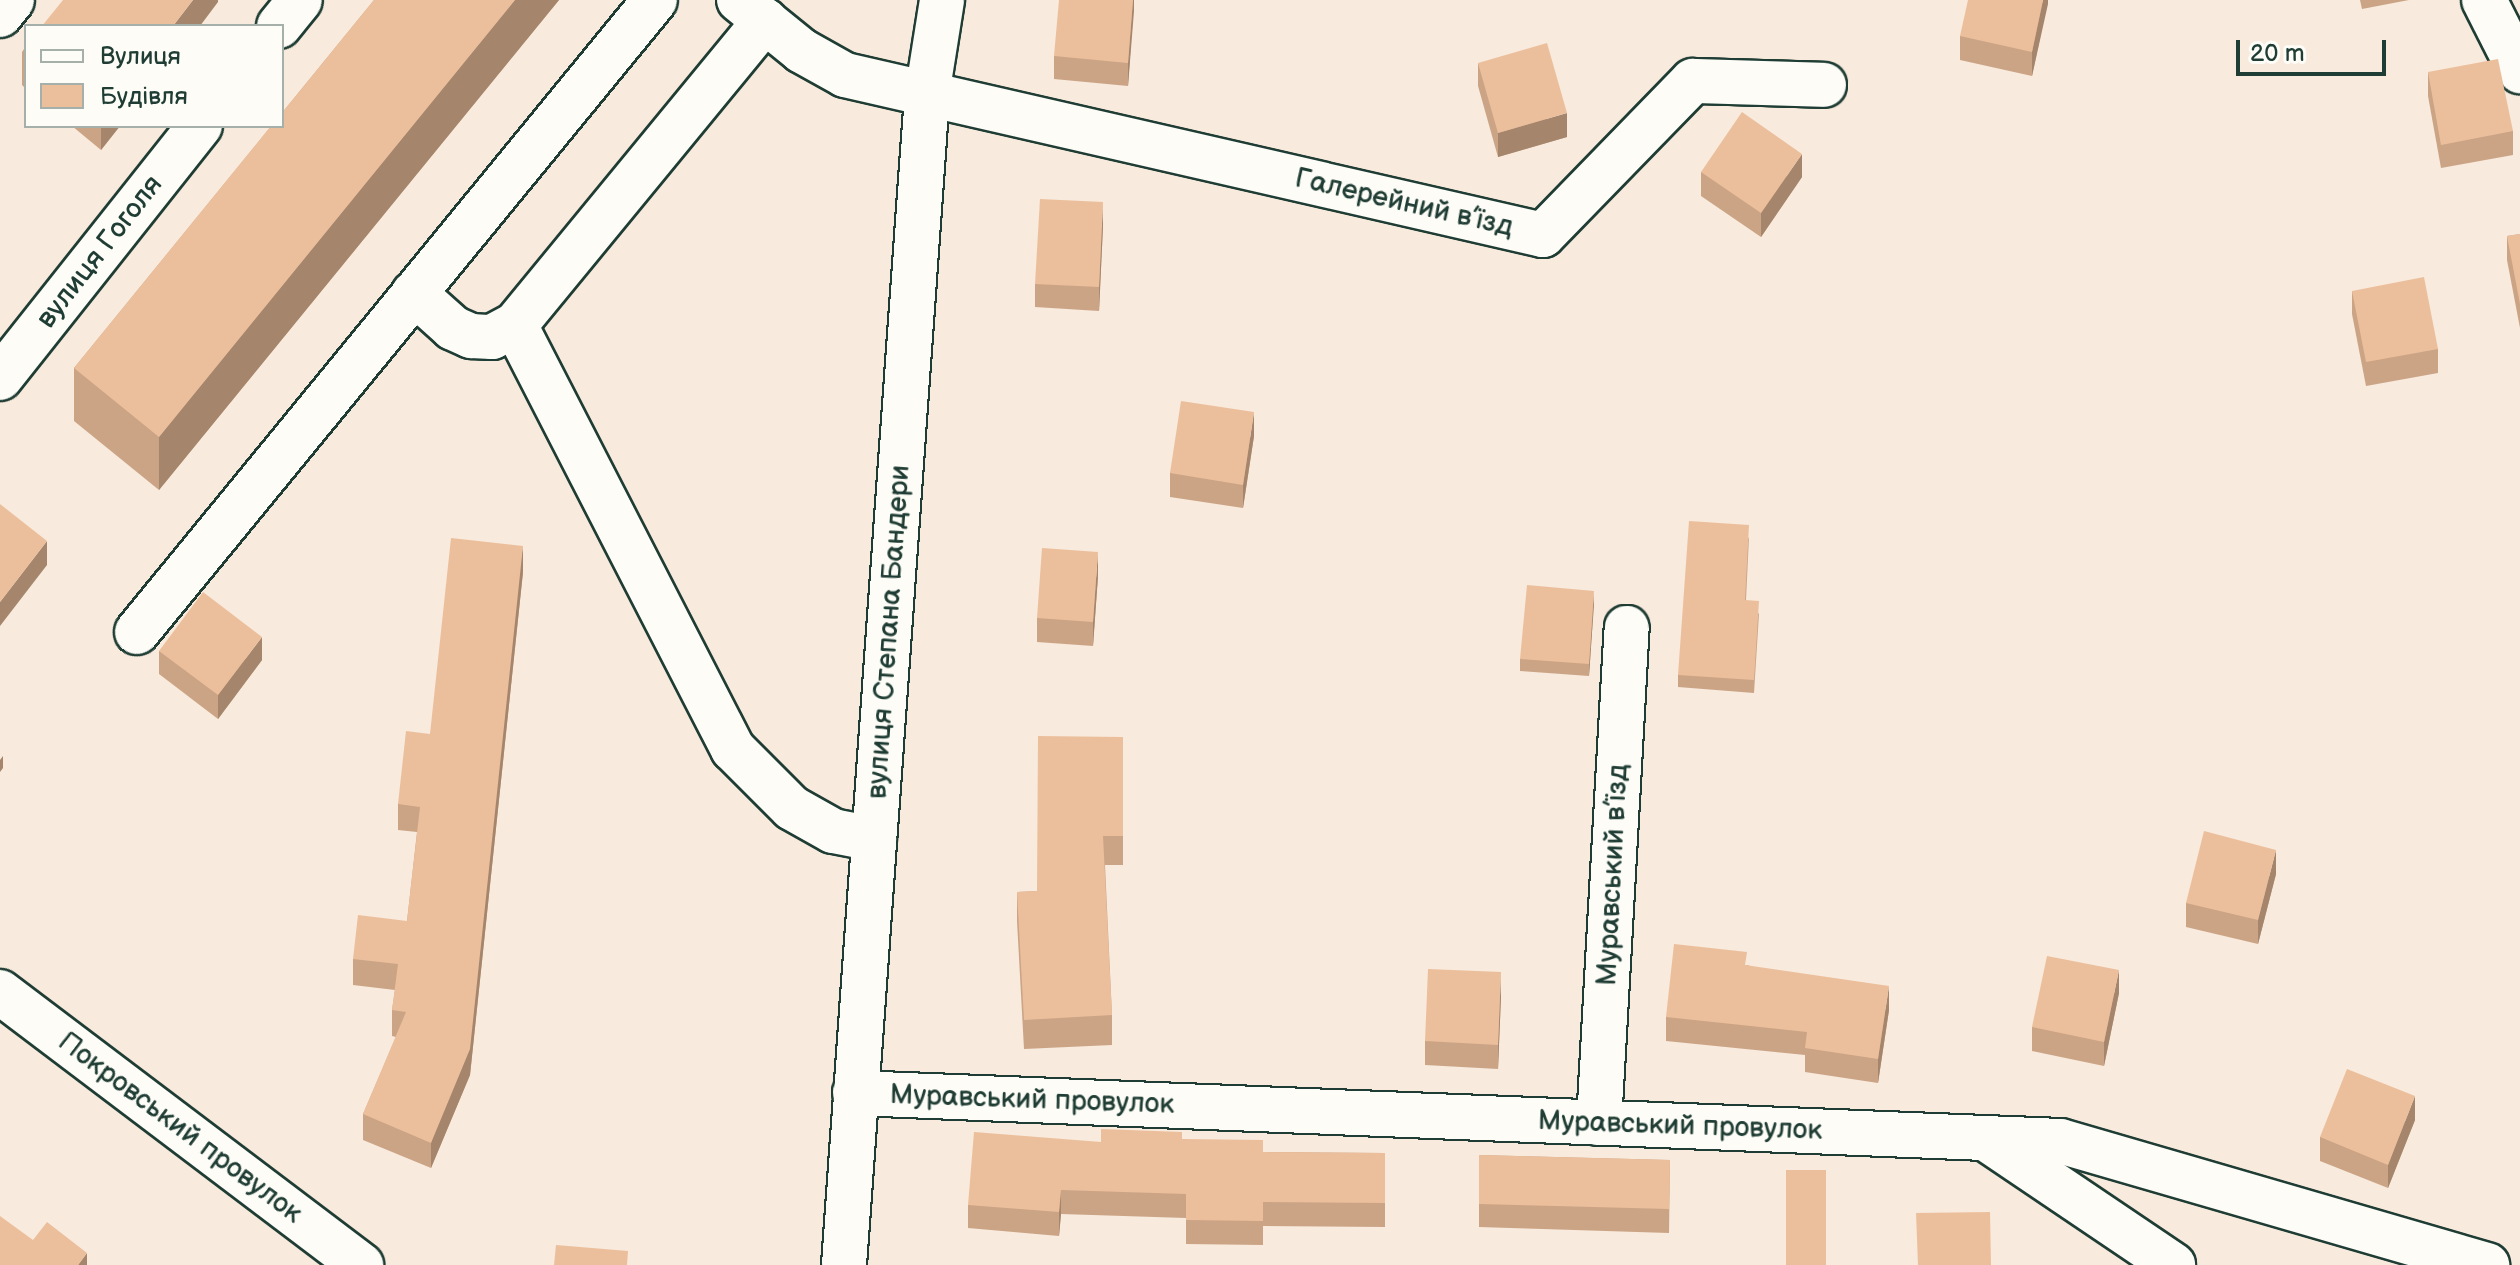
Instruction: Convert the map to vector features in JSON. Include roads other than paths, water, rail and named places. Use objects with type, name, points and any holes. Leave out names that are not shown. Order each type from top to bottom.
[{"type":"street","points":[[0,15],[12,0]]},
{"type":"street","points":[[137,632],[655,0]]},
{"type":"street","name":"вулиця Степана Бандери","points":[[844,1265],[927,95],[942,0]]},
{"type":"street","points":[[2484,0],[2520,71]]},
{"type":"street","points":[[414,293],[453,328],[471,336],[492,337],[515,325],[752,11],[802,51],[845,75],[927,95]]},
{"type":"street","name":"Галерейний в’їзд","points":[[927,95],[1543,235],[1693,81],[1824,85]]},
{"type":"street","name":"вулиця Гоголя","points":[[0,378],[198,128]]},
{"type":"street","points":[[515,325],[733,749],[792,808],[833,831],[874,839]]},
{"type":"street","name":"Муравський в’їзд","points":[[1599,1123],[1627,628]]},
{"type":"street","name":"Покровський провулок","points":[[0,992],[361,1265]]},
{"type":"street","name":"Муравський провулок","points":[[855,1093],[2060,1141],[2487,1265]]},
{"type":"street","points":[[1985,1138],[2173,1265]]}]
